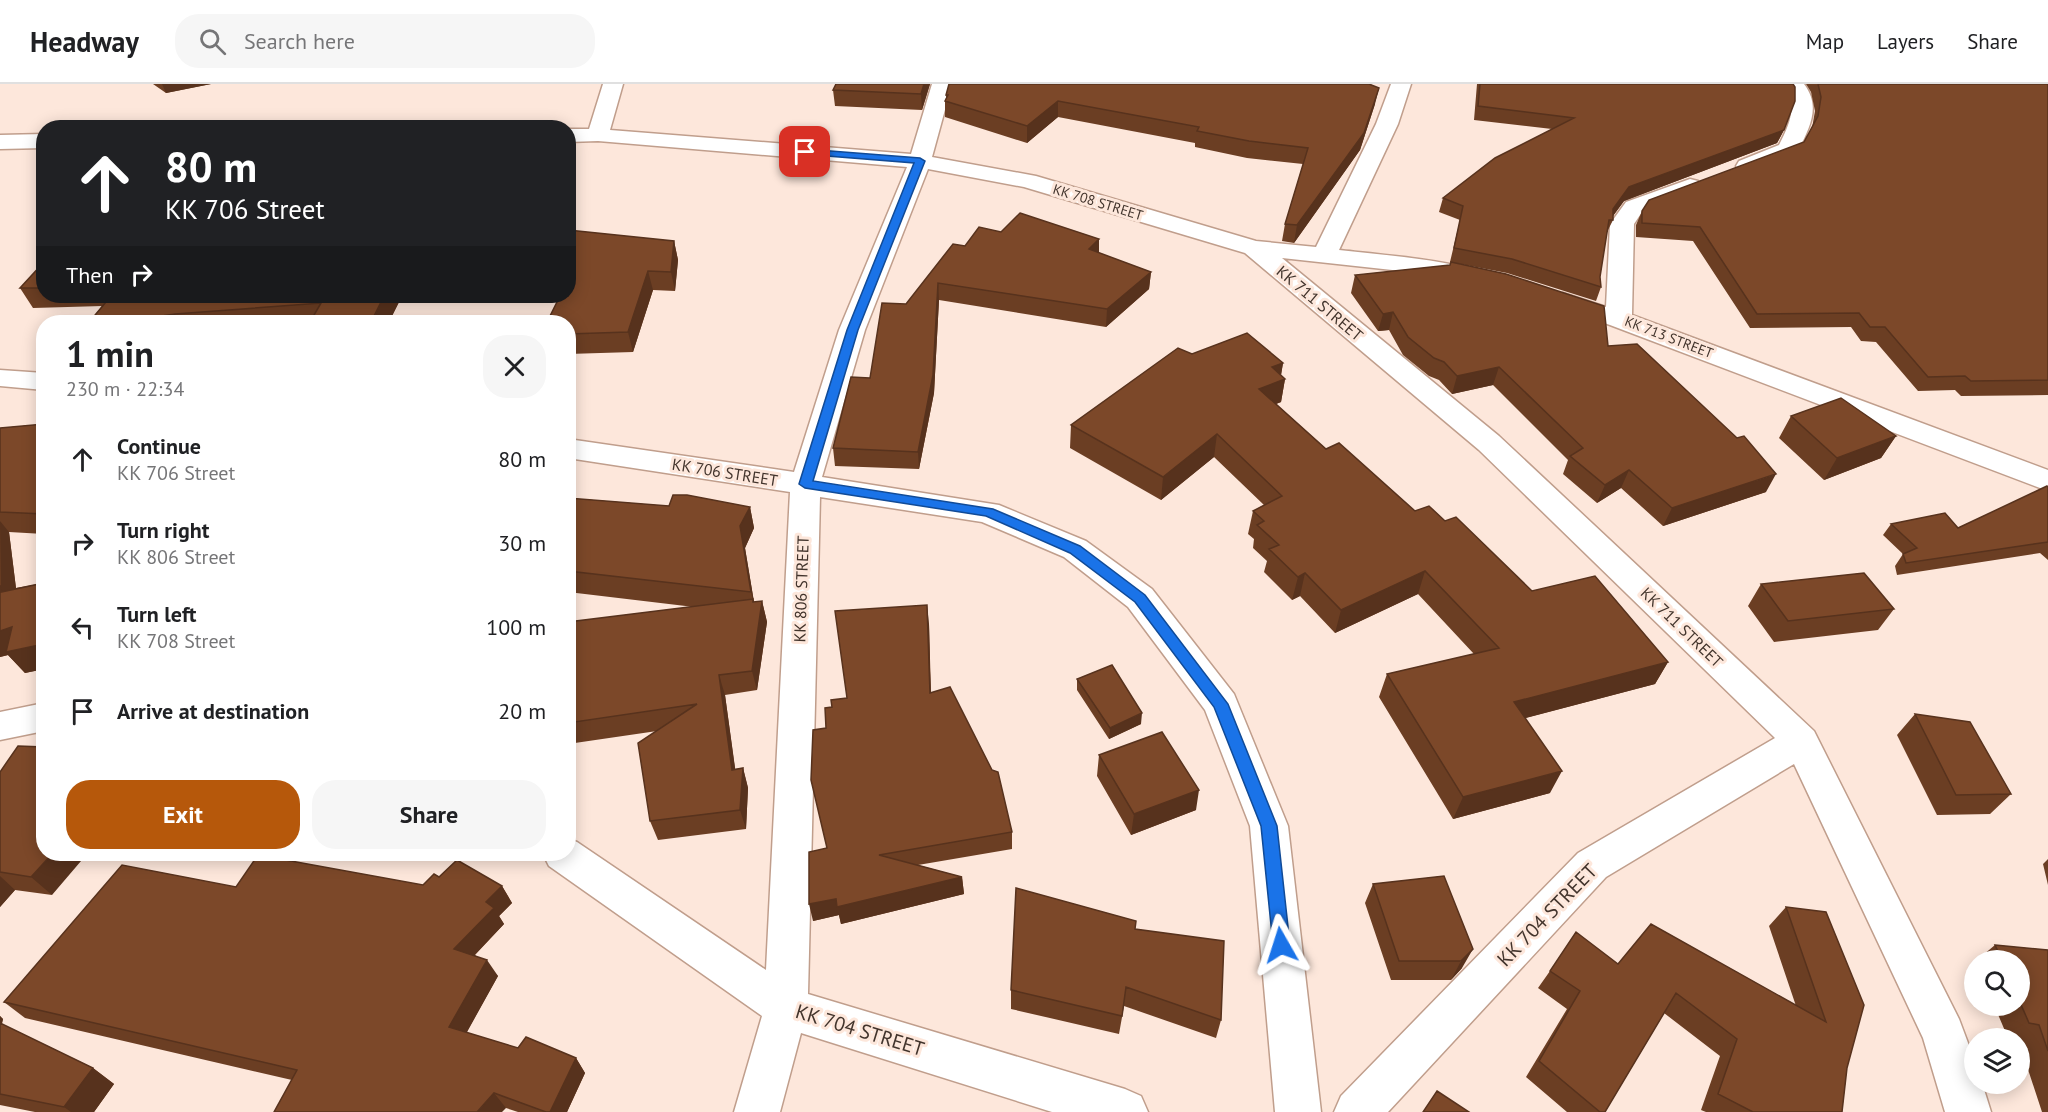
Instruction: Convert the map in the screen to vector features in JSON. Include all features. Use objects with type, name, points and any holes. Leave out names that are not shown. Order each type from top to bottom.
[{"type":"street","points":[[598,135],[613,84]]},
{"type":"street","name":"KK 806 STREET","points":[[757,1112],[786,1008],[805,484],[852,330],[920,161],[942,84]]},
{"type":"street","points":[[1324,256],[1387,124],[1401,84]]},
{"type":"street","name":"KK 713 STREET","points":[[1794,84],[1800,91],[1804,118],[1788,149],[1634,207],[1622,225],[1619,319],[2048,481]]},
{"type":"street","name":"KK 708 STREET","points":[[576,136],[598,135],[920,161],[1028,181],[1254,248],[1429,267],[1496,281]]},
{"type":"street","points":[[0,142],[36,141]]},
{"type":"street","name":"KK 711 STREET","points":[[1254,248],[1488,443],[1801,741],[1944,1034],[1968,1112]]},
{"type":"street","points":[[1541,294],[1619,319]]},
{"type":"street","points":[[0,378],[36,380]]},
{"type":"street","name":"KK 706 STREET","points":[[576,449],[988,512],[1075,549],[1140,598],[1221,704],[1269,826],[1298,1112]]},
{"type":"street","points":[[0,726],[36,719]]},
{"type":"street","name":"KK 704 STREET","points":[[1357,1112],[1592,865],[1801,741]]},
{"type":"street","name":"KK 704 STREET","points":[[572,861],[786,1008],[1125,1112]]},
{"type":"building","points":[[836,84],[924,84],[921,94],[833,90]]},
{"type":"building","points":[[949,84],[1369,84],[1379,88],[1364,133],[1297,225],[1285,224],[1308,148],[1249,141],[1197,131],[1199,127],[1058,101],[1027,126],[945,101]]},
{"type":"building","points":[[1480,84],[1793,84],[1795,101],[1784,130],[1629,187],[1613,209],[1613,220],[1609,220],[1600,277],[1601,287],[1512,259],[1454,248],[1463,206],[1443,198],[1495,158],[1574,118],[1478,106]]},
{"type":"building","points":[[1818,84],[2048,84],[2048,380],[1971,381],[1965,376],[1928,377],[1885,327],[1870,327],[1859,313],[1757,314],[1700,227],[1642,223],[1642,211],[1649,200],[1804,142],[1818,116],[1821,97]]},
{"type":"building","points":[[1020,213],[1099,239],[1089,249],[1151,272],[1107,309],[938,283],[933,375],[918,452],[833,448],[851,377],[870,378],[882,303],[906,304],[953,244],[965,246],[979,227],[1001,232]]},
{"type":"building","points":[[576,231],[674,241],[671,272],[648,271],[628,332],[576,334],[576,315],[550,315],[556,303],[576,303]]},
{"type":"building","points":[[1451,262],[1506,274],[1604,306],[1608,346],[1637,344],[1737,438],[1744,436],[1776,474],[1672,508],[1629,470],[1605,485],[1570,456],[1583,448],[1499,367],[1457,376],[1444,362],[1434,358],[1408,337],[1393,312],[1383,314],[1355,275],[1450,265]]},
{"type":"building","points":[[36,271],[36,288],[20,288]]},
{"type":"building","points":[[105,303],[321,303],[168,315],[95,315]]},
{"type":"building","points":[[321,303],[380,303],[374,315],[314,315]]},
{"type":"building","points":[[1247,333],[1283,363],[1272,367],[1285,379],[1259,389],[1326,449],[1339,443],[1415,511],[1429,506],[1445,521],[1456,517],[1532,591],[1595,576],[1668,662],[1514,702],[1562,771],[1463,797],[1387,674],[1499,648],[1425,571],[1341,610],[1305,573],[1298,577],[1269,549],[1279,545],[1257,525],[1264,521],[1253,511],[1282,496],[1217,434],[1163,477],[1071,425],[1178,348],[1192,354]]},
{"type":"building","points":[[1841,398],[1896,436],[1837,458],[1791,416]]},
{"type":"building","points":[[36,425],[36,514],[0,512],[0,428]]},
{"type":"building","points":[[2047,486],[2048,542],[1906,563],[1903,554],[1917,548],[1891,524],[1945,513],[1958,528]]},
{"type":"building","points":[[673,495],[687,495],[750,507],[740,526],[751,592],[576,572],[576,499],[669,506]]},
{"type":"building","points":[[1864,573],[1894,609],[1788,621],[1761,584]]},
{"type":"building","points":[[0,585],[1,592],[36,585],[36,646],[6,652],[12,627],[0,631]]},
{"type":"building","points":[[753,599],[753,602],[762,601],[752,671],[719,675],[732,770],[743,768],[740,810],[650,821],[638,743],[697,704],[576,722],[576,621]]},
{"type":"building","points":[[927,605],[930,693],[950,687],[992,770],[998,772],[1012,832],[879,855],[962,877],[837,907],[836,899],[809,904],[809,852],[827,848],[811,780],[813,730],[826,728],[825,708],[832,707],[831,700],[847,698],[835,611]]},
{"type":"building","points":[[1112,665],[1142,713],[1110,728],[1077,679]]},
{"type":"building","points":[[1915,714],[1970,722],[2011,794],[1956,795]]},
{"type":"building","points":[[1162,732],[1199,790],[1134,814],[1099,755]]},
{"type":"building","points":[[18,746],[36,747],[36,861],[46,861],[31,877],[0,872],[0,772]]},
{"type":"building","points":[[254,861],[291,861],[423,885],[434,874],[439,877],[459,861],[502,886],[486,902],[494,908],[454,949],[487,960],[449,1027],[518,1048],[526,1037],[576,1058],[550,1112],[494,1093],[477,1112],[274,1112],[297,1070],[4,1002],[122,865],[236,887]]},
{"type":"building","points":[[1444,876],[1473,949],[1461,961],[1399,961],[1373,884]]},
{"type":"building","points":[[1016,888],[1136,921],[1135,929],[1224,941],[1221,1020],[1126,987],[1122,1016],[1011,990]]},
{"type":"building","points":[[1786,907],[1826,912],[1864,1005],[1847,1068],[1842,1112],[1753,1112],[1718,1094],[1737,1039],[1676,993],[1605,1112],[1600,1112],[1539,1061],[1580,991],[1550,971],[1576,932],[1618,964],[1651,924],[1826,1022]]},
{"type":"building","points":[[1995,945],[2048,950],[2048,1051],[2039,1025],[2029,1023],[2026,1016],[2030,1016],[2030,950],[1997,950]]},
{"type":"building","points":[[0,1023],[93,1068],[64,1107],[0,1094]]},
{"type":"building","points":[[1437,1091],[1469,1112],[1423,1112]]},
{"type":"route","points":[[805,152],[920,161],[852,330],[805,484],[988,512],[1075,549],[1140,598],[1221,704],[1269,826],[1281,945]]}]
